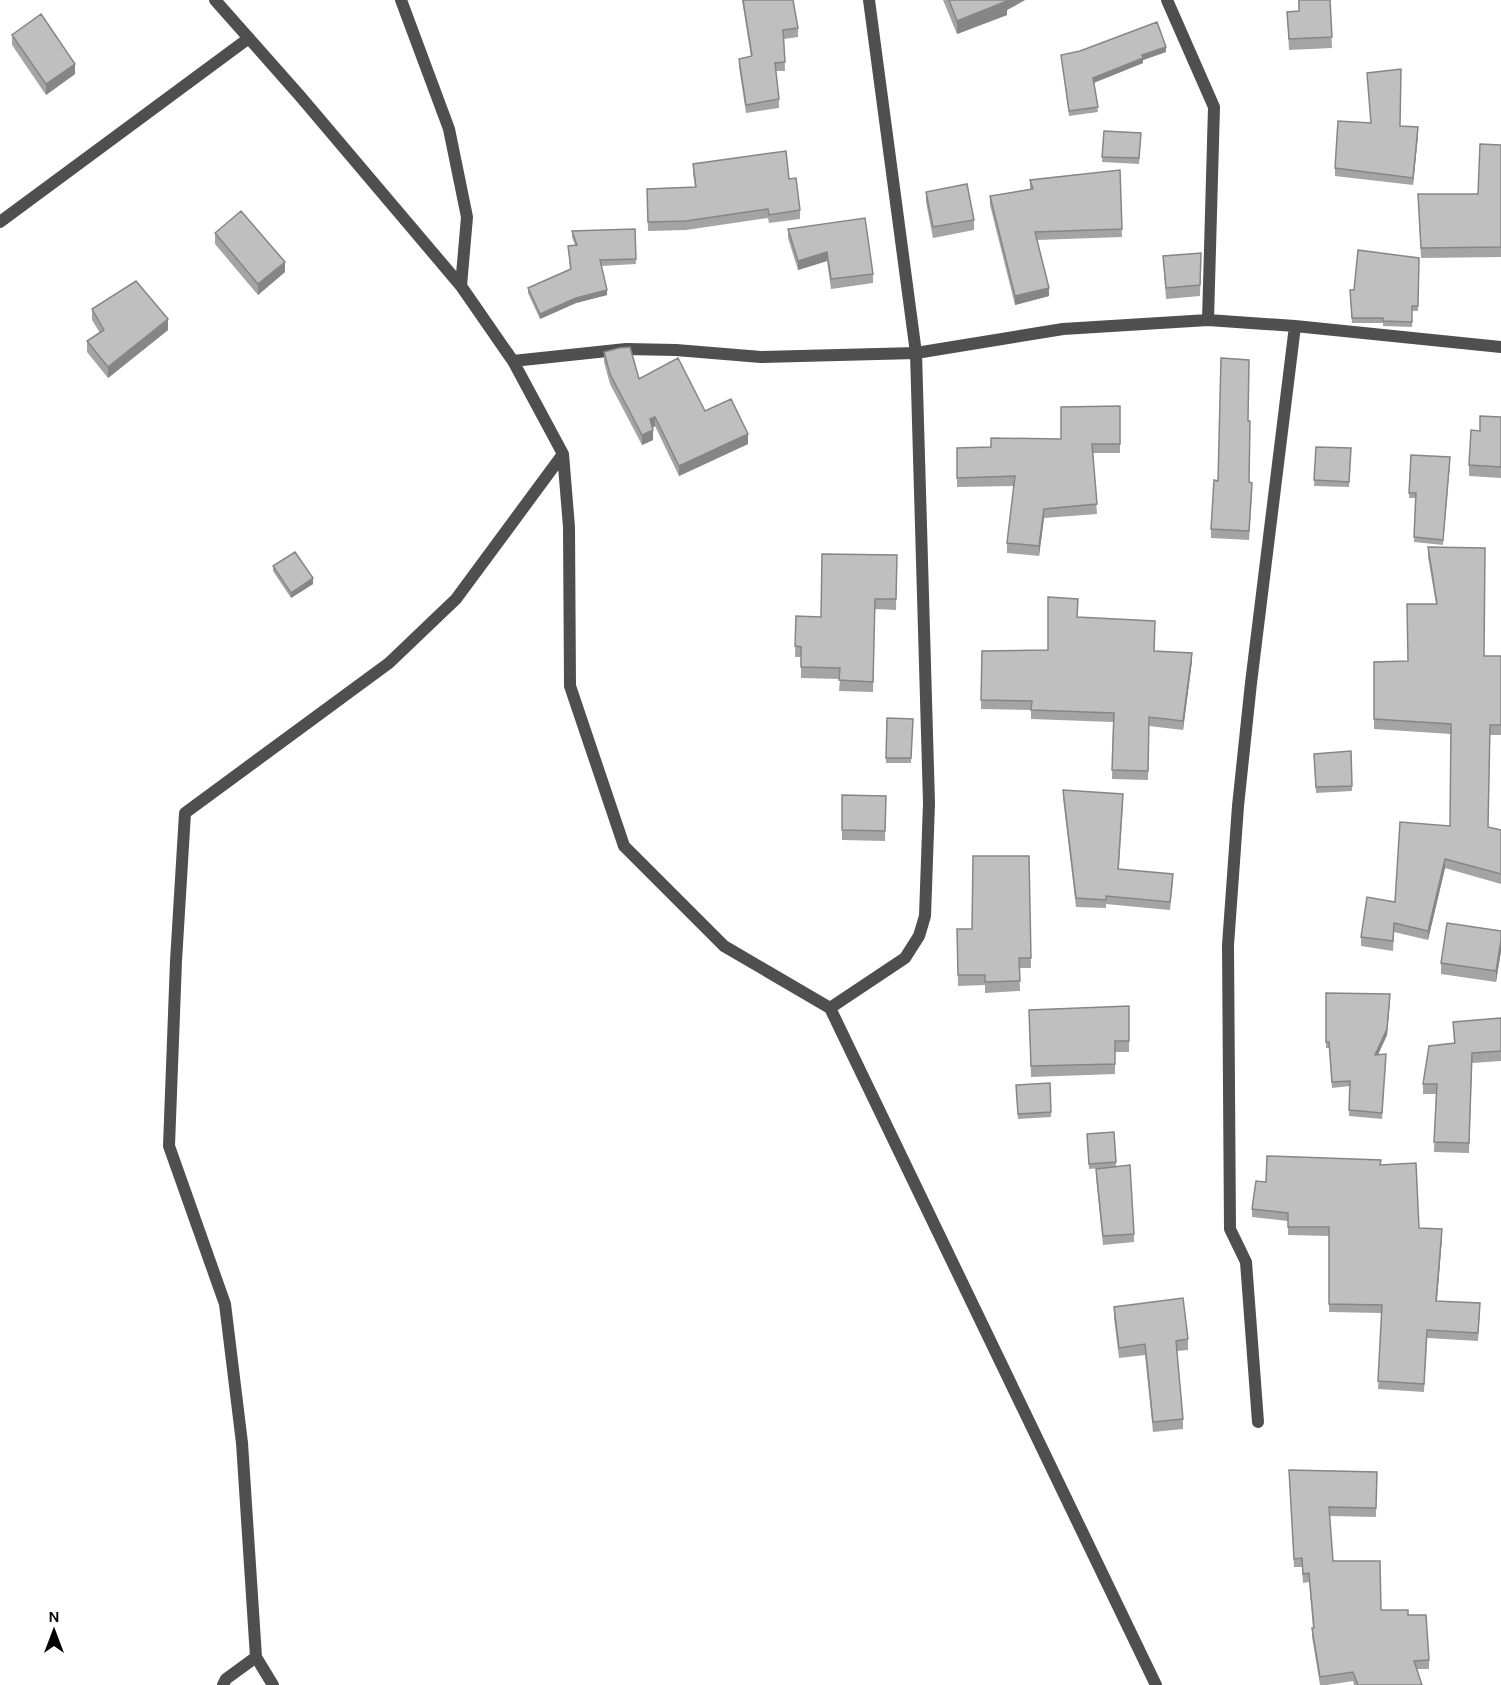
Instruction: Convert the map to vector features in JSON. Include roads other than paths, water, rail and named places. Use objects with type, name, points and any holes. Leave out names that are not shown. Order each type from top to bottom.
[{"type":"street","points":[[215,0],[300,96],[461,286],[513,361],[563,454],[569,526],[570,686],[624,846],[724,946],[830,1008],[1156,1685]]},
{"type":"street","points":[[401,0],[452,140],[467,217],[461,286]]},
{"type":"street","points":[[830,1008],[905,957],[919,936],[925,916],[928,803],[916,353],[869,0]]},
{"type":"street","points":[[1167,0],[1214,107],[1208,320]]},
{"type":"street","points":[[0,222],[249,38]]},
{"type":"street","points":[[513,361],[626,349],[676,350],[761,357],[916,353],[1063,328],[1208,320],[1295,326],[1501,347]]},
{"type":"street","points":[[1258,1422],[1246,1262],[1230,1229],[1228,945],[1238,807],[1251,683],[1295,326]]},
{"type":"street","points":[[273,1685],[256,1657],[242,1443],[225,1304],[170,1146],[176,961],[185,813],[389,663],[456,599],[563,454]]},
{"type":"street","points":[[223,1685],[226,1679],[256,1657]]}]
